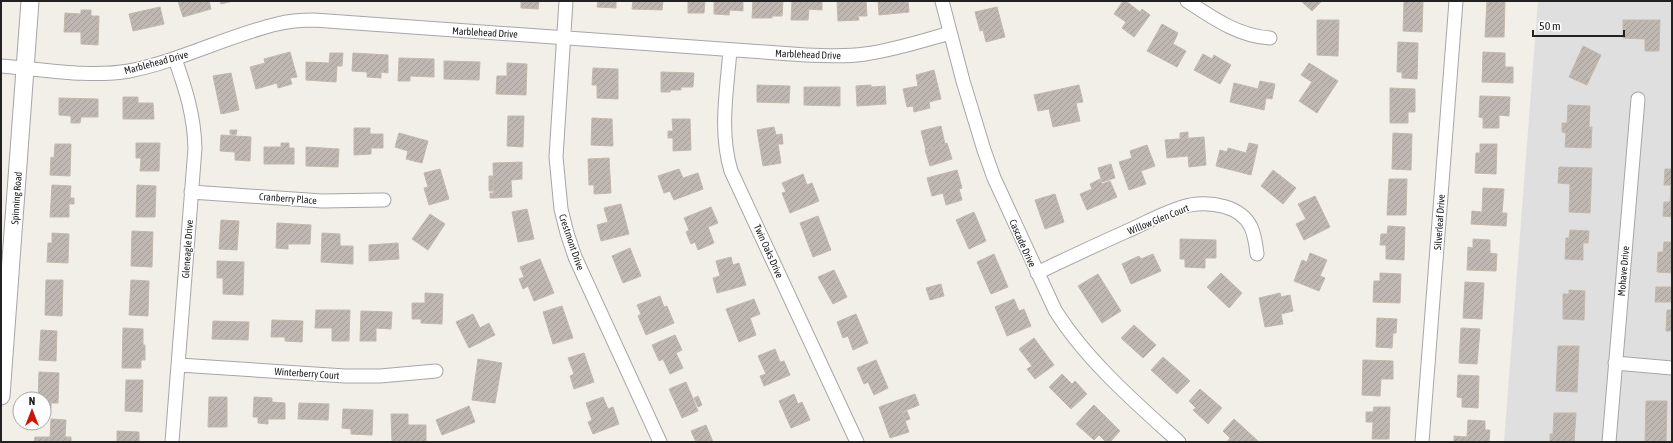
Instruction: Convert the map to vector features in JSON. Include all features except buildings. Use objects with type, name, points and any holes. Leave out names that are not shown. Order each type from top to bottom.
[{"type":"street","name":"Spinning Road","points":[[1,396],[30,1]]},
{"type":"street","name":"Crestmont Drive","points":[[566,1],[556,157],[561,209],[575,256],[660,442]]},
{"type":"street","name":"Cascade Drive","points":[[942,1],[986,157],[994,178],[1055,310],[1079,344],[1104,371],[1178,442]]},
{"type":"street","points":[[1187,1],[1223,24],[1244,34],[1270,38]]},
{"type":"street","name":"Silverleaf Drive","points":[[1422,442],[1456,1]]},
{"type":"street","name":"Marblehead Drive","points":[[1,66],[87,73],[129,71],[176,58],[204,47],[277,24],[314,20],[730,50],[840,56],[890,50],[950,33]]},
{"type":"street","name":"Twin Oaks Drive","points":[[730,50],[724,140],[731,170],[857,442]]},
{"type":"street","name":"Gleneagle Drive","points":[[172,442],[195,148],[194,128],[188,97],[176,58]]},
{"type":"street","name":"Mohave Drive","points":[[1609,442],[1638,99]]},
{"type":"street","name":"Cranberry Place","points":[[191,192],[322,200],[384,200]]},
{"type":"street","name":"Willow Glen Court","points":[[1037,273],[1161,215],[1189,205],[1214,204],[1230,208],[1239,213],[1251,227],[1257,254]]},
{"type":"street","points":[[1615,363],[1672,368]]},
{"type":"street","name":"Winterberry Court","points":[[179,366],[345,376],[380,376],[436,371]]},
{"type":"shaded area","points":[[1538,1],[1672,1],[1672,442],[1504,442]]}]
